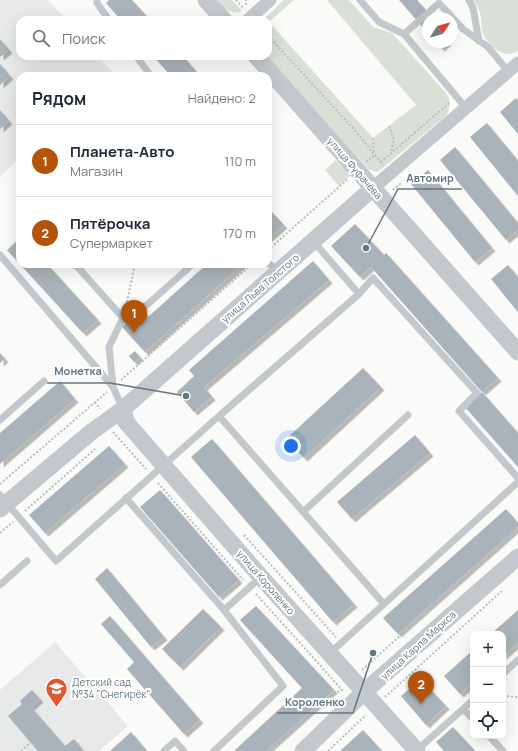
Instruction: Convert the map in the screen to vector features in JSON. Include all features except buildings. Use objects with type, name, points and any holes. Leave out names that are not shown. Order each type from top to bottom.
[{"type":"street","points":[[206,0],[220,16]]},
{"type":"street","points":[[252,16],[270,0]]},
{"type":"street","name":"улица Фуфачёва","points":[[260,60],[271,72]]},
{"type":"street","name":"улица Льва Толстого","points":[[273,267],[313,241],[381,191],[466,108],[513,67]]},
{"type":"street","name":"улица Фуфачёва","points":[[272,73],[381,191],[518,352]]},
{"type":"street","name":"улица Льва Толстого","points":[[2,502],[123,409],[272,268]]},
{"type":"street","name":"улица Короленко","points":[[123,409],[126,422],[261,577],[417,751]]},
{"type":"street","name":"улица Карла Маркса","points":[[303,751],[364,692],[518,558]]},
{"type":"lane","points":[[97,0],[97,3],[106,16]]},
{"type":"lane","points":[[360,0],[379,22],[404,34],[466,108]]},
{"type":"lane","points":[[469,0],[473,8],[479,41]]},
{"type":"lane","points":[[404,34],[437,1],[463,29],[513,67]]},
{"type":"lane","points":[[139,60],[148,72]]},
{"type":"lane","points":[[313,241],[359,294]]},
{"type":"lane","points":[[0,255],[113,387],[123,409]]},
{"type":"lane","points":[[79,268],[123,318]]},
{"type":"lane","points":[[113,387],[108,347],[123,318],[148,304],[188,268]]},
{"type":"lane","points":[[2,502],[56,561],[164,464],[359,294],[374,278],[477,394],[459,411],[518,478]]},
{"type":"lane","points":[[0,420],[44,381]]},
{"type":"lane","points":[[303,512],[408,415]]},
{"type":"lane","points":[[219,416],[384,604]]},
{"type":"lane","points":[[330,653],[518,482]]},
{"type":"lane","points":[[126,498],[224,610],[283,686],[214,751]]},
{"type":"lane","points":[[0,585],[28,561]]},
{"type":"lane","points":[[224,610],[261,577]]},
{"type":"lane","points":[[506,671],[518,660]]},
{"type":"lane","points":[[417,751],[470,703]]},
{"type":"lane","points":[[464,709],[470,716]]},
{"type":"lane","points":[[492,739],[503,751]]},
{"type":"lane","points":[[164,751],[175,741],[184,751]]},
{"type":"path","points":[[272,40],[353,128],[385,167]]},
{"type":"path","points":[[380,162],[450,102]]},
{"type":"path","points":[[389,126],[394,140],[390,153]]},
{"type":"path","points":[[373,138],[374,154]]},
{"type":"path","points":[[363,164],[374,154]]},
{"type":"path","points":[[272,246],[351,175]]},
{"type":"path","points":[[381,191],[400,184],[396,180]]},
{"type":"path","points":[[123,318],[134,268]]},
{"type":"path","points":[[0,484],[113,387],[247,268]]},
{"type":"path","points":[[272,751],[518,530]]},
{"type":"path","points":[[328,751],[375,705],[506,587]]},
{"type":"path","points":[[506,696],[518,697]]},
{"type":"path","points":[[21,751],[31,742]]},
{"type":"shaded area","points":[[0,0],[48,0],[62,16],[16,16],[16,60],[102,60],[112,72],[16,72],[16,162],[0,177]]},
{"type":"shaded area","points":[[218,0],[232,0],[242,11],[235,13],[232,12],[223,6]]},
{"type":"shaded area","points":[[284,0],[294,0],[272,19],[272,16],[267,16]]},
{"type":"shaded area","points":[[327,0],[349,0],[373,27],[392,33],[446,93],[449,99],[450,105],[445,117],[380,170],[377,172],[368,169],[270,60],[272,60],[272,25],[373,138],[416,105]]},
{"type":"shaded area","points":[[473,0],[518,0],[518,51],[508,54],[504,53],[494,48],[490,44],[483,34],[480,13]]},
{"type":"shaded area","points":[[336,160],[351,175],[339,186],[325,170]]},
{"type":"shaded area","name":"Детский сад №34 \"Снегирёк\"","points":[[55,642],[128,726],[99,751],[0,751],[0,690]]},
{"type":"place","name":"Автомир","points":[[366,248]]},
{"type":"place","name":"Планета-Авто","points":[[134,333]]},
{"type":"place","name":"Монетка","points":[[186,396]]},
{"type":"place","name":"Короленко","points":[[373,653]]},
{"type":"place","name":"Пятёрочка","points":[[421,704]]},
{"type":"place","name":"Детский сад №34 \"Снегирёк\"","points":[[56,708]]}]
